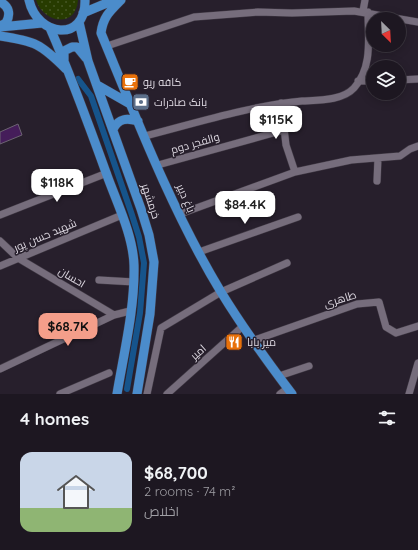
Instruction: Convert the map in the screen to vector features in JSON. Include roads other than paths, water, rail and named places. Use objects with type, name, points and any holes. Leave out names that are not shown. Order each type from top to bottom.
[{"type":"main road","points":[[29,0],[35,15],[50,28],[56,30],[69,29],[81,18],[114,0]]},
{"type":"main road","points":[[81,18],[85,0]]},
{"type":"main road","name":"باغ دبیر","points":[[121,0],[107,14],[102,22],[101,33],[144,136],[180,214],[221,292],[252,341],[279,376],[287,392]]},
{"type":"main road","points":[[0,2],[8,8],[9,14],[6,23],[0,27]]},
{"type":"main road","name":"خرمشهر","points":[[81,18],[88,61],[141,209],[149,235],[154,262],[150,314],[136,393]]},
{"type":"main road","points":[[0,27],[42,22]]},
{"type":"main road","points":[[50,28],[70,74],[122,215],[134,264],[134,282],[120,392]]},
{"type":"main road","points":[[0,36],[29,40],[39,45],[70,74]]},
{"type":"main road","points":[[64,61],[64,51],[72,46],[81,51],[88,61]]},
{"type":"main road","points":[[97,85],[132,105]]},
{"type":"main road","points":[[113,129],[124,119],[138,121]]},
{"type":"street","points":[[107,46],[194,17],[258,12],[366,12],[365,0]]},
{"type":"street","points":[[406,20],[418,22]]},
{"type":"street","points":[[144,136],[281,103],[328,99],[341,96],[353,88],[358,81],[368,64],[368,52]]},
{"type":"street","points":[[406,80],[418,79]]},
{"type":"street","points":[[358,81],[366,81]]},
{"type":"street","points":[[281,103],[286,145],[295,172]]},
{"type":"street","name":"والفجر دوم","points":[[158,165],[284,130]]},
{"type":"street","points":[[180,214],[295,172],[351,160],[400,156],[410,149],[418,146]]},
{"type":"street","points":[[377,181],[378,158]]},
{"type":"street","points":[[0,215],[106,173]]},
{"type":"street","name":"شهید حسن پور","points":[[0,266],[122,215]]},
{"type":"street","points":[[199,252],[298,216]]},
{"type":"street","name":"احسان","points":[[0,241],[18,258],[114,315]]},
{"type":"street","points":[[147,394],[161,328],[221,292],[287,263]]},
{"type":"street","points":[[99,280],[134,282]]},
{"type":"street","name":"طاهری","points":[[252,341],[357,304],[379,302],[386,327],[396,332],[418,326]]},
{"type":"street","points":[[0,369],[114,315],[130,311]]},
{"type":"street","name":"امیر","points":[[169,393],[243,326]]},
{"type":"street","points":[[409,394],[418,363]]},
{"type":"street","points":[[279,376],[309,366]]},
{"type":"street","points":[[60,394],[108,373]]},
{"type":"waterway","points":[[78,79],[91,96],[139,237],[144,263],[140,313],[127,389]]},
{"type":"place","name":"کافه ریو","points":[[130,82]]},
{"type":"place","name":"بانک صادرات","points":[[141,102]]},
{"type":"place","name":"میر بابا","points":[[234,342]]}]
